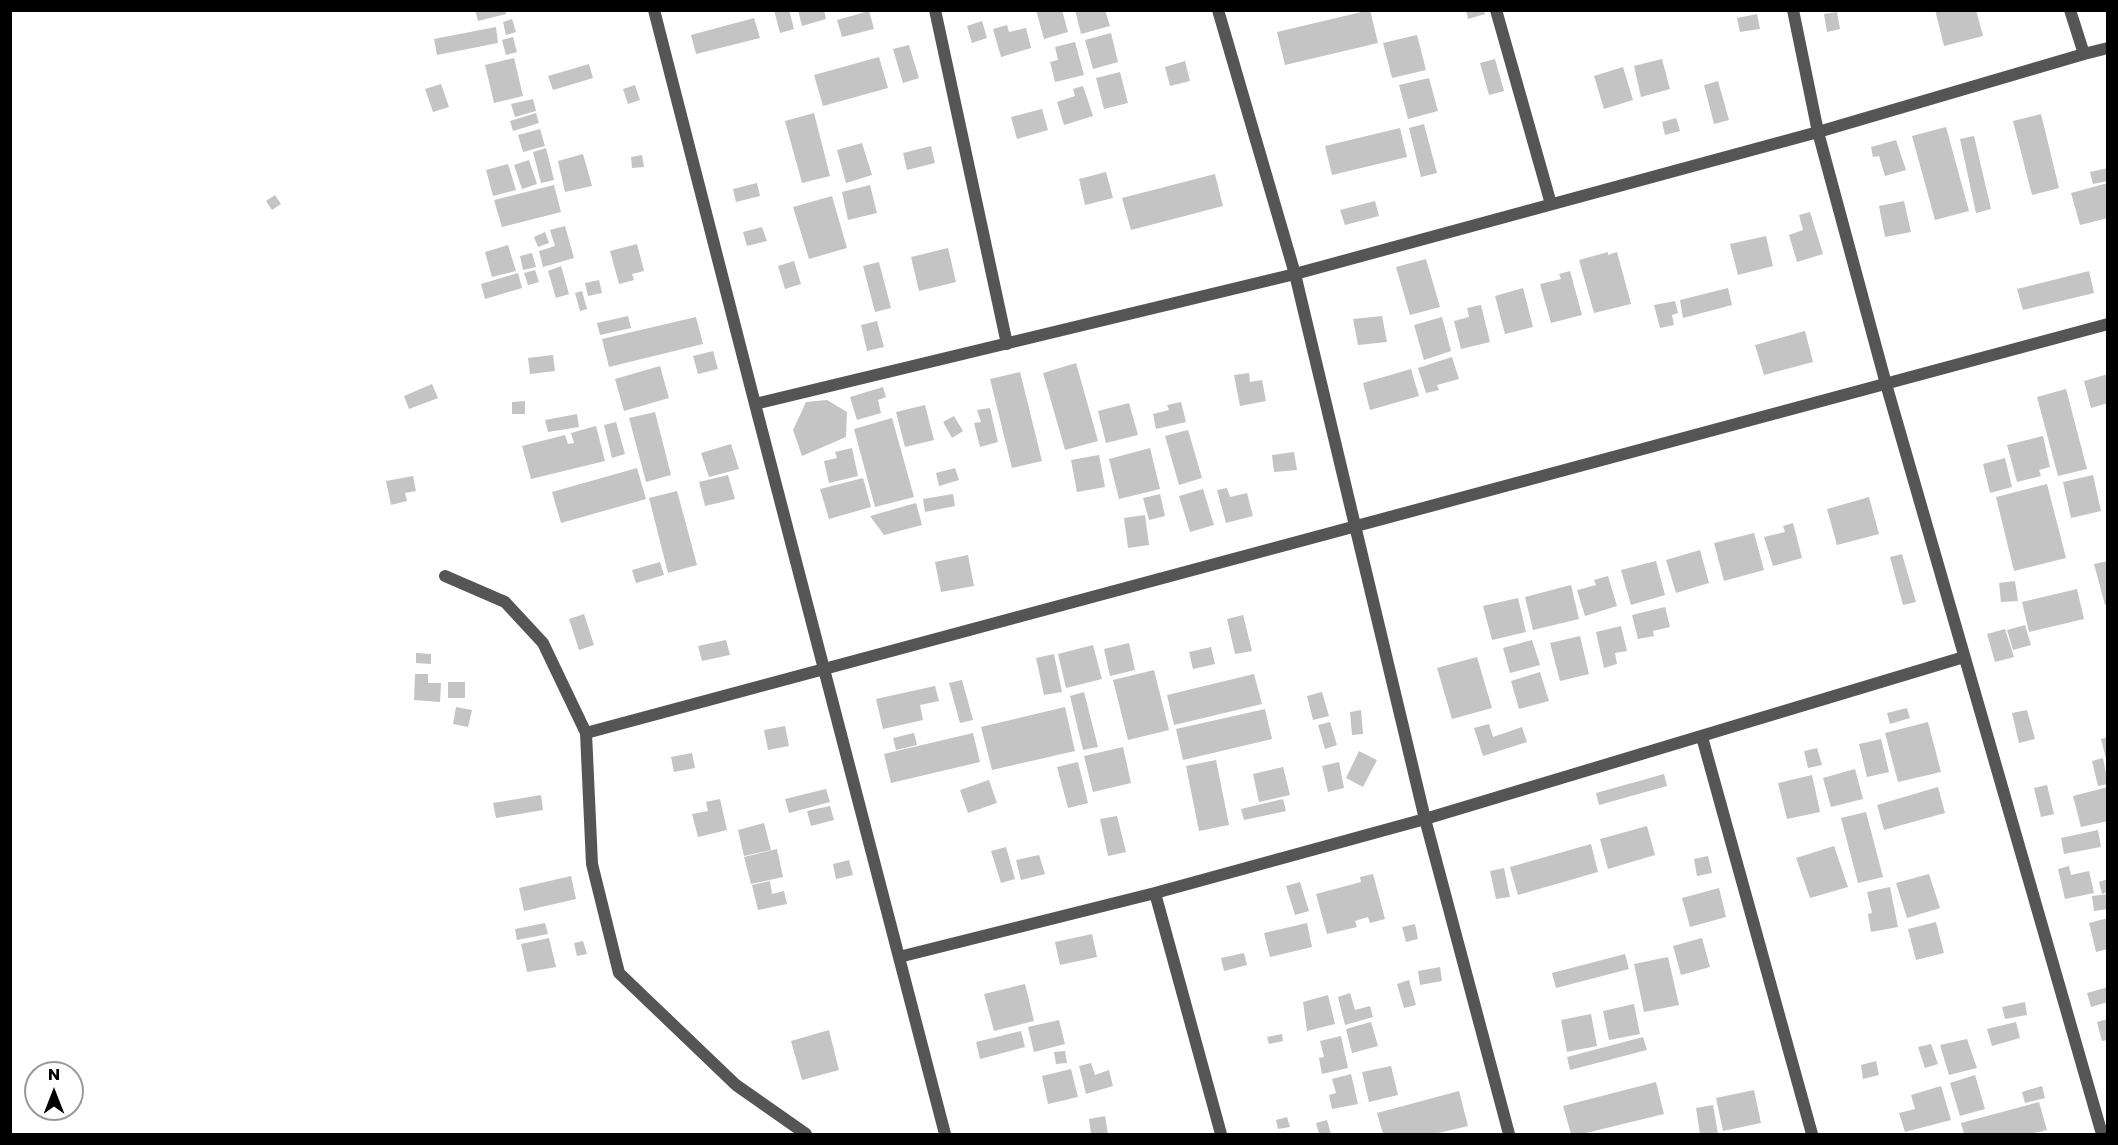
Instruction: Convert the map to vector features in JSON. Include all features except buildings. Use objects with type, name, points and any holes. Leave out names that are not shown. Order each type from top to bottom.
[{"type":"street","points":[[654,10],[945,1134]]},
{"type":"street","points":[[935,10],[1007,344]]},
{"type":"street","points":[[1218,10],[1295,274],[1353,526],[1425,819],[1509,1134]]},
{"type":"street","points":[[1496,10],[1551,204]]},
{"type":"street","points":[[1793,10],[1818,132],[1886,384],[2102,1134]]},
{"type":"street","points":[[2070,10],[2084,54]]},
{"type":"street","points":[[755,404],[1295,274],[1818,132],[2108,48]]},
{"type":"street","points":[[586,734],[2108,324]]},
{"type":"street","points":[[445,576],[505,602],[543,643],[586,734],[592,864],[619,973],[736,1085],[806,1134]]},
{"type":"street","points":[[899,957],[1155,892],[1425,819],[1964,657]]},
{"type":"street","points":[[1702,737],[1812,1134]]},
{"type":"street","points":[[1155,892],[1221,1134]]}]
